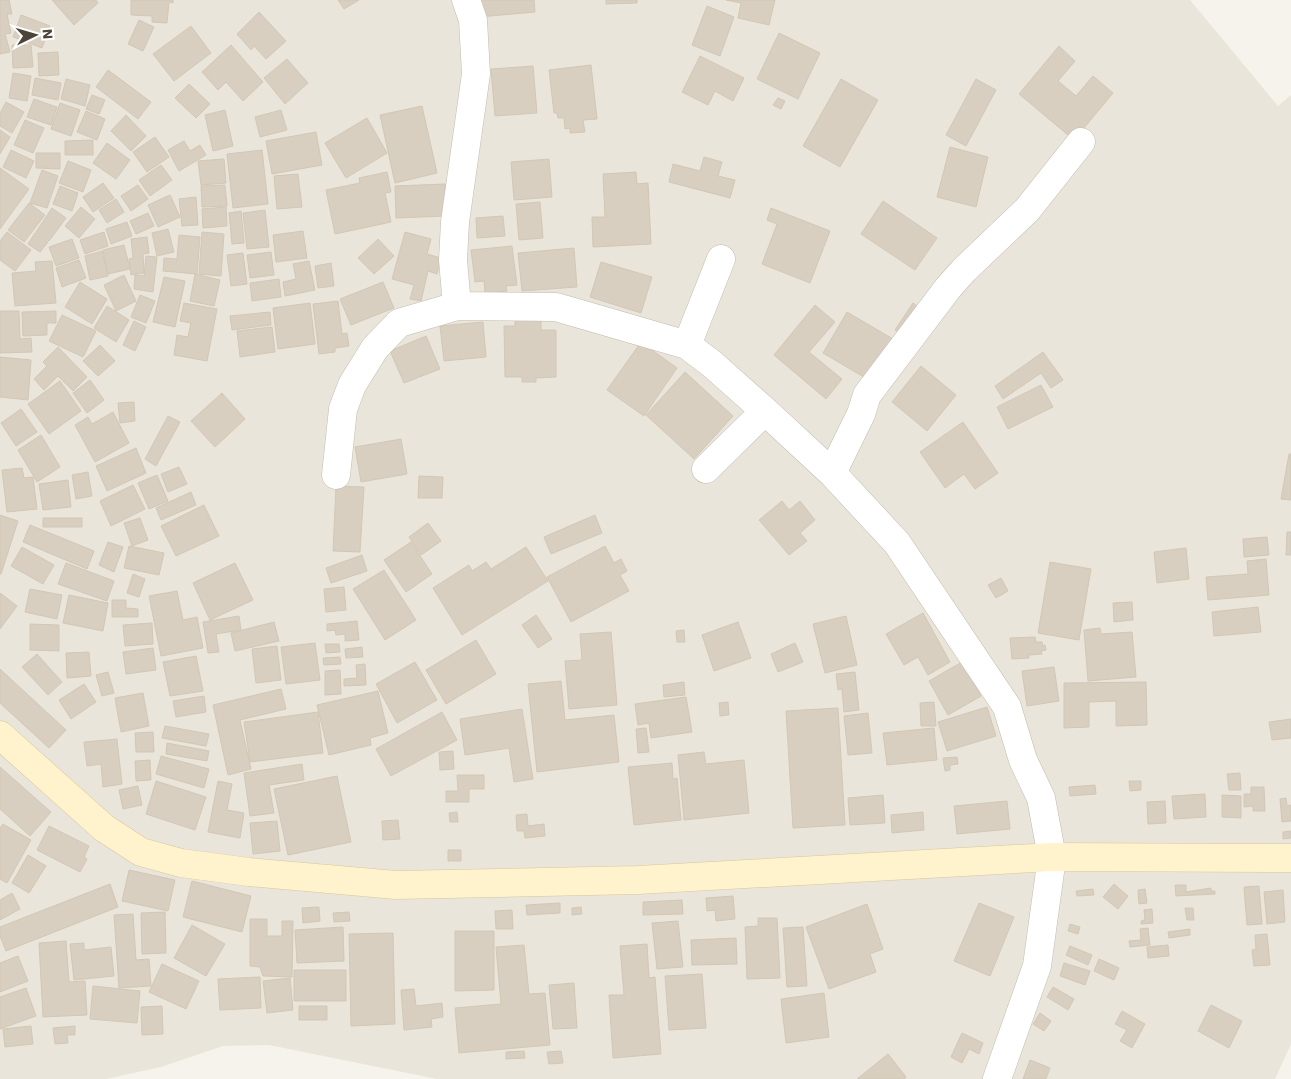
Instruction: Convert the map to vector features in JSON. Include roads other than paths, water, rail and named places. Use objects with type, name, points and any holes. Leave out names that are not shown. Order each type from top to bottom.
[{"type":"main road","points":[[0,735],[104,828],[141,852],[182,864],[249,872],[396,885],[502,884],[638,880],[1052,857],[1291,858]]},
{"type":"street","points":[[456,306],[453,260],[455,222],[476,74],[473,20],[466,0]]},
{"type":"street","points":[[832,473],[872,388],[948,288],[964,270],[1027,210],[1080,142]]},
{"type":"street","points":[[687,345],[721,259]]},
{"type":"street","points":[[336,475],[343,409],[352,385],[375,348],[399,322],[456,306],[556,307],[687,345],[765,410],[832,473],[897,543],[1007,708],[1023,760],[1041,798],[1052,857],[1037,966],[997,1079]]},
{"type":"street","points":[[706,469],[765,410]]}]
